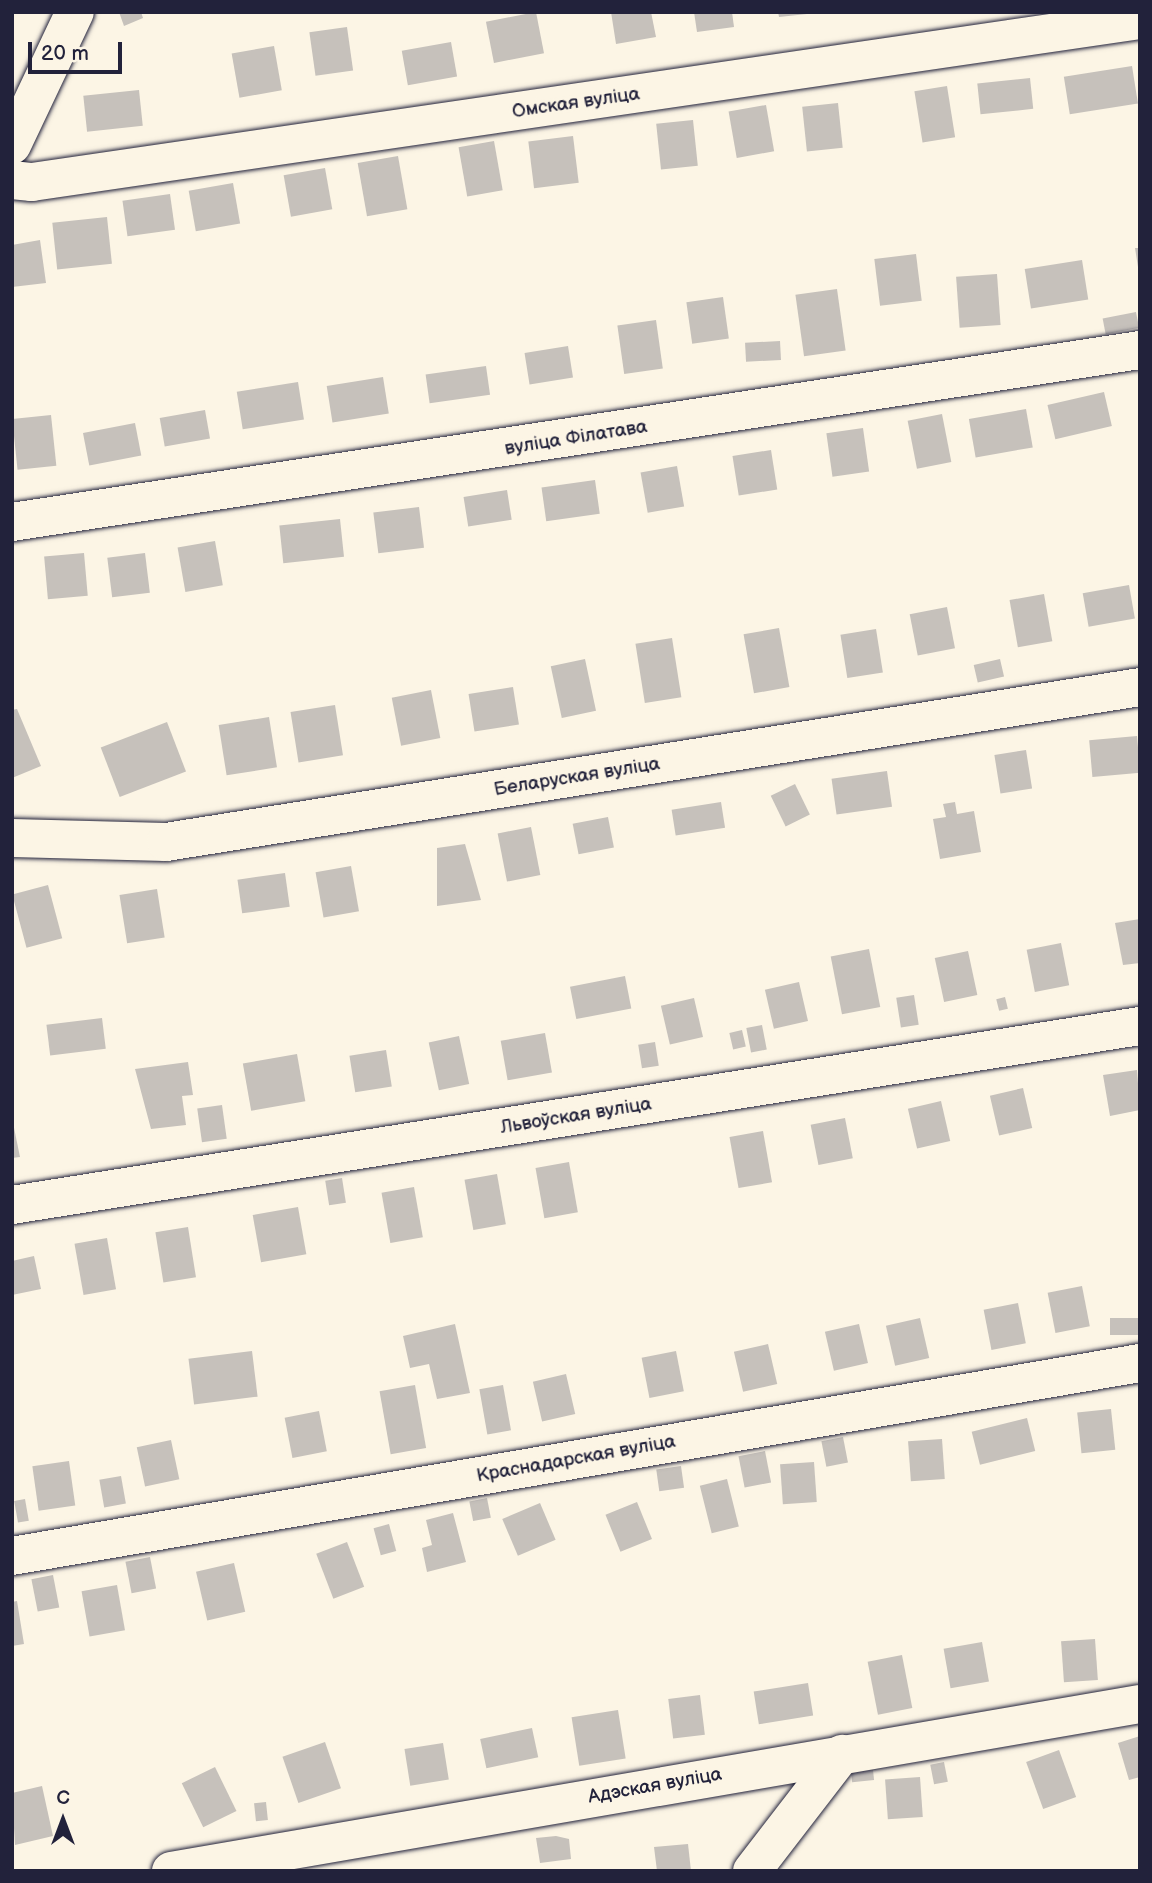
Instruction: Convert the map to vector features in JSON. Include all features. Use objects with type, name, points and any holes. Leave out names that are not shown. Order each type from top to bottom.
[{"type":"street","points":[[12,145],[75,12]]},
{"type":"street","name":"Омская вуліца","points":[[12,180],[46,180],[1140,20]]},
{"type":"street","name":"вуліца Філатава","points":[[12,522],[1140,350]]},
{"type":"street","name":"Беларуская вуліца","points":[[12,838],[166,842],[1140,687]]},
{"type":"street","name":"Львоўская вуліца","points":[[12,1205],[1140,1026]]},
{"type":"street","name":"Краснадарская вуліца","points":[[12,1556],[1140,1363]]},
{"type":"street","name":"Адэская вуліца","points":[[171,1871],[1140,1704]]},
{"type":"street","points":[[752,1871],[842,1754]]},
{"type":"building","points":[[119,12],[141,12],[143,18],[124,26]]},
{"type":"building","points":[[536,12],[544,53],[494,63],[486,22]]},
{"type":"building","points":[[611,12],[651,12],[656,37],[616,44]]},
{"type":"building","points":[[694,12],[732,12],[734,27],[697,32]]},
{"type":"building","points":[[778,12],[807,12],[807,14],[779,17]]},
{"type":"building","points":[[347,27],[353,71],[315,76],[309,32]]},
{"type":"building","points":[[451,42],[457,76],[408,85],[402,51]]},
{"type":"building","points":[[274,46],[282,90],[239,98],[232,53]]},
{"type":"building","points":[[1132,66],[1138,104],[1070,114],[1064,77]]},
{"type":"building","points":[[1030,78],[1033,109],[981,114],[977,84]]},
{"type":"building","points":[[947,86],[955,137],[923,143],[914,91]]},
{"type":"building","points":[[139,90],[143,126],[87,132],[83,96]]},
{"type":"building","points":[[838,103],[843,148],[807,152],[802,107]]},
{"type":"building","points":[[766,105],[774,151],[737,158],[729,112]]},
{"type":"building","points":[[693,120],[698,166],[661,170],[656,124]]},
{"type":"building","points":[[573,136],[579,183],[534,188],[528,141]]},
{"type":"building","points":[[494,141],[503,190],[467,196],[459,147]]},
{"type":"building","points":[[398,156],[407,209],[367,216],[358,163]]},
{"type":"building","points":[[325,168],[332,209],[291,217],[284,175]]},
{"type":"building","points":[[233,183],[240,223],[196,231],[189,191]]},
{"type":"building","points":[[170,194],[175,230],[127,236],[122,201]]},
{"type":"building","points":[[107,217],[112,264],[57,269],[52,223]]},
{"type":"building","points":[[40,240],[46,283],[12,287],[12,245]]},
{"type":"building","points":[[1135,248],[1140,248],[1140,267],[1138,267]]},
{"type":"building","points":[[916,254],[922,301],[880,306],[874,259]]},
{"type":"building","points":[[1082,260],[1088,300],[1031,309],[1025,269]]},
{"type":"building","points":[[997,274],[1001,325],[960,328],[956,277]]},
{"type":"building","points":[[837,289],[846,350],[804,356],[795,295]]},
{"type":"building","points":[[723,297],[729,339],[692,344],[686,302]]},
{"type":"building","points":[[1136,312],[1139,328],[1106,334],[1103,318]]},
{"type":"building","points":[[656,320],[663,369],[624,374],[617,325]]},
{"type":"building","points":[[780,341],[781,360],[746,362],[745,343]]},
{"type":"building","points":[[568,346],[573,378],[530,384],[525,353]]},
{"type":"building","points":[[486,366],[490,395],[430,403],[426,374]]},
{"type":"building","points":[[383,377],[389,414],[332,422],[327,386]]},
{"type":"building","points":[[298,382],[304,420],[243,429],[237,392]]},
{"type":"building","points":[[1104,392],[1112,426],[1055,439],[1047,405]]},
{"type":"building","points":[[1026,409],[1033,447],[976,457],[969,419]]},
{"type":"building","points":[[205,410],[210,439],[165,447],[160,418]]},
{"type":"building","points":[[942,414],[951,462],[917,469],[908,421]]},
{"type":"building","points":[[51,415],[56,466],[18,470],[12,419]]},
{"type":"building","points":[[135,423],[141,455],[89,466],[83,433]]},
{"type":"building","points":[[863,428],[869,472],[832,477],[826,433]]},
{"type":"building","points":[[771,450],[777,490],[739,496],[732,456]]},
{"type":"building","points":[[677,466],[684,506],[648,513],[641,472]]},
{"type":"building","points":[[595,480],[600,514],[546,521],[542,488]]},
{"type":"building","points":[[507,490],[512,520],[468,527],[464,497]]},
{"type":"building","points":[[419,507],[424,548],[378,553],[373,513]]},
{"type":"building","points":[[340,519],[344,557],[283,563],[279,525]]},
{"type":"building","points":[[215,541],[223,585],[185,592],[178,548]]},
{"type":"building","points":[[84,553],[88,596],[48,599],[44,556]]},
{"type":"building","points":[[145,553],[150,593],[112,597],[107,558]]},
{"type":"building","points":[[1129,585],[1135,618],[1089,627],[1083,593]]},
{"type":"building","points":[[1044,594],[1052,641],[1018,647],[1010,600]]},
{"type":"building","points":[[947,607],[955,648],[918,655],[910,614]]},
{"type":"building","points":[[779,628],[789,687],[754,693],[744,634]]},
{"type":"building","points":[[876,629],[883,672],[847,678],[840,635]]},
{"type":"building","points":[[672,638],[681,697],[645,703],[635,644]]},
{"type":"building","points":[[585,659],[596,711],[562,718],[551,666]]},
{"type":"building","points":[[1000,659],[1004,677],[978,683],[974,665]]},
{"type":"building","points":[[513,687],[519,725],[474,732],[469,694]]},
{"type":"building","points":[[431,690],[440,738],[401,746],[392,698]]},
{"type":"building","points":[[335,705],[343,755],[299,762],[291,712]]},
{"type":"building","points":[[17,709],[41,766],[12,778],[12,710]]},
{"type":"building","points":[[269,717],[277,767],[227,775],[219,725]]},
{"type":"building","points":[[167,722],[186,771],[120,797],[101,747]]},
{"type":"building","points":[[1137,736],[1140,773],[1092,777],[1089,740]]},
{"type":"building","points":[[1026,750],[1032,789],[1000,794],[994,755]]},
{"type":"building","points":[[887,771],[892,807],[837,814],[832,779]]},
{"type":"building","points":[[795,784],[810,815],[786,826],[771,796]]},
{"type":"building","points":[[721,802],[725,828],[676,836],[672,810]]},
{"type":"building","points":[[955,802],[957,814],[974,811],[981,852],[940,859],[933,819],[946,817],[943,804]]},
{"type":"building","points":[[608,817],[614,847],[579,854],[573,824]]},
{"type":"building","points":[[531,827],[540,875],[507,882],[498,833]]},
{"type":"building","points":[[465,844],[481,900],[437,906],[437,848]]},
{"type":"building","points":[[351,866],[359,911],[324,918],[316,872]]},
{"type":"building","points":[[285,873],[290,907],[242,913],[237,880]]},
{"type":"building","points":[[48,885],[62,938],[26,948],[12,895]]},
{"type":"building","points":[[157,889],[165,937],[127,943],[119,895]]},
{"type":"building","points":[[1140,919],[1140,963],[1123,965],[1115,923]]},
{"type":"building","points":[[1061,943],[1069,985],[1035,992],[1027,950]]},
{"type":"building","points":[[869,949],[880,1007],[842,1014],[831,956]]},
{"type":"building","points":[[968,951],[977,995],[944,1002],[935,958]]},
{"type":"building","points":[[625,976],[631,1008],[576,1019],[570,987]]},
{"type":"building","points":[[799,982],[808,1021],[774,1029],[765,990]]},
{"type":"building","points":[[914,995],[919,1025],[901,1027],[896,998]]},
{"type":"building","points":[[1005,997],[1008,1009],[999,1011],[996,999]]},
{"type":"building","points":[[694,998],[703,1037],[670,1045],[661,1006]]},
{"type":"building","points":[[102,1018],[106,1049],[50,1056],[46,1025]]},
{"type":"building","points":[[762,1025],[767,1050],[751,1053],[746,1028]]},
{"type":"building","points":[[742,1030],[746,1047],[733,1049],[729,1033]]},
{"type":"building","points":[[545,1033],[552,1072],[508,1080],[501,1041]]},
{"type":"building","points":[[459,1036],[469,1084],[439,1090],[429,1042]]},
{"type":"building","points":[[655,1042],[659,1066],[642,1068],[638,1045]]},
{"type":"building","points":[[386,1050],[392,1087],[355,1092],[349,1056]]},
{"type":"building","points":[[297,1054],[305,1101],[251,1111],[243,1064]]},
{"type":"building","points":[[188,1062],[193,1095],[182,1096],[186,1125],[151,1129],[135,1069]]},
{"type":"building","points":[[1137,1070],[1140,1110],[1110,1116],[1103,1075]]},
{"type":"building","points":[[1023,1088],[1032,1128],[999,1136],[990,1096]]},
{"type":"building","points":[[941,1101],[950,1141],[917,1149],[908,1109]]},
{"type":"building","points":[[222,1105],[227,1139],[202,1142],[197,1108]]},
{"type":"building","points":[[12,1118],[20,1157],[12,1158]]},
{"type":"building","points":[[845,1118],[853,1158],[818,1165],[811,1125]]},
{"type":"building","points":[[763,1131],[772,1182],[739,1188],[730,1137]]},
{"type":"building","points":[[569,1162],[578,1212],[544,1218],[536,1168]]},
{"type":"building","points":[[497,1174],[506,1224],[473,1230],[465,1180]]},
{"type":"building","points":[[342,1178],[346,1203],[329,1205],[325,1181]]},
{"type":"building","points":[[414,1187],[423,1237],[390,1243],[382,1193]]},
{"type":"building","points":[[298,1207],[306,1254],[261,1262],[253,1215]]},
{"type":"building","points":[[188,1227],[196,1277],[163,1283],[155,1232]]},
{"type":"building","points":[[107,1238],[116,1289],[84,1295],[75,1244]]},
{"type":"building","points":[[34,1256],[41,1289],[12,1295],[12,1261]]},
{"type":"building","points":[[1082,1286],[1090,1326],[1055,1333],[1048,1293]]},
{"type":"building","points":[[1018,1303],[1026,1343],[991,1350],[984,1310]]},
{"type":"building","points":[[920,1318],[929,1358],[895,1366],[886,1326]]},
{"type":"building","points":[[1110,1318],[1140,1318],[1140,1335],[1110,1335]]},
{"type":"building","points":[[455,1324],[470,1393],[437,1399],[429,1364],[410,1368],[403,1336]]},
{"type":"building","points":[[859,1324],[868,1363],[834,1371],[825,1332]]},
{"type":"building","points":[[768,1344],[777,1384],[743,1392],[734,1352]]},
{"type":"building","points":[[252,1351],[258,1397],[194,1404],[188,1359]]},
{"type":"building","points":[[676,1351],[684,1391],[649,1398],[642,1358]]},
{"type":"building","points":[[566,1374],[575,1414],[542,1422],[533,1382]]},
{"type":"building","points":[[415,1385],[426,1448],[391,1454],[380,1391]]},
{"type":"building","points":[[503,1385],[511,1430],[487,1434],[479,1389]]},
{"type":"building","points":[[1111,1409],[1115,1450],[1081,1453],[1077,1413]]},
{"type":"building","points":[[319,1411],[327,1451],[292,1458],[285,1418]]},
{"type":"building","points":[[1027,1418],[1035,1451],[980,1465],[972,1432]]},
{"type":"building","points":[[843,1437],[848,1463],[826,1467],[821,1441]]},
{"type":"building","points":[[942,1439],[945,1479],[911,1481],[908,1441]]},
{"type":"building","points":[[171,1440],[179,1479],[145,1486],[137,1447]]},
{"type":"building","points":[[765,1451],[771,1482],[745,1488],[738,1456]]},
{"type":"building","points":[[69,1461],[75,1506],[39,1511],[32,1466]]},
{"type":"building","points":[[814,1462],[817,1502],[783,1504],[780,1464]]},
{"type":"building","points":[[681,1466],[684,1488],[659,1491],[656,1469]]},
{"type":"building","points":[[121,1476],[126,1504],[104,1507],[99,1480]]},
{"type":"building","points":[[727,1479],[739,1527],[712,1533],[700,1486]]},
{"type":"building","points":[[487,1498],[491,1518],[473,1521],[469,1501]]},
{"type":"building","points":[[25,1499],[29,1521],[18,1523],[14,1501]]},
{"type":"building","points":[[637,1502],[652,1539],[620,1552],[605,1515]]},
{"type":"building","points":[[540,1503],[556,1540],[518,1556],[502,1519]]},
{"type":"building","points":[[453,1513],[466,1562],[427,1572],[422,1548],[432,1545],[426,1520]]},
{"type":"building","points":[[389,1524],[396,1551],[381,1555],[374,1528]]},
{"type":"building","points":[[347,1542],[364,1587],[333,1599],[316,1554]]},
{"type":"building","points":[[150,1557],[156,1588],[132,1593],[125,1562]]},
{"type":"building","points":[[234,1563],[245,1612],[207,1620],[196,1572]]},
{"type":"building","points":[[53,1575],[59,1607],[38,1612],[31,1579]]},
{"type":"building","points":[[117,1585],[125,1630],[90,1637],[82,1591]]},
{"type":"building","points":[[17,1601],[24,1644],[12,1646],[12,1602]]},
{"type":"building","points":[[1095,1639],[1098,1680],[1064,1682],[1061,1641]]},
{"type":"building","points":[[982,1642],[989,1681],[951,1688],[944,1649]]},
{"type":"building","points":[[902,1655],[912,1708],[878,1715],[868,1662]]},
{"type":"building","points":[[808,1683],[813,1716],[759,1724],[754,1692]]},
{"type":"building","points":[[700,1695],[705,1735],[673,1739],[668,1699]]},
{"type":"building","points":[[618,1710],[626,1758],[579,1766],[572,1717]]},
{"type":"building","points":[[532,1728],[538,1757],[486,1768],[480,1739]]},
{"type":"building","points":[[1140,1736],[1140,1777],[1129,1780],[1118,1743]]},
{"type":"building","points":[[325,1742],[341,1788],[298,1803],[282,1757]]},
{"type":"building","points":[[443,1743],[449,1780],[410,1786],[404,1749]]},
{"type":"building","points":[[1059,1750],[1076,1797],[1043,1809],[1026,1762]]},
{"type":"building","points":[[944,1762],[948,1782],[934,1784],[930,1765]]},
{"type":"building","points":[[215,1767],[236,1811],[203,1827],[182,1783]]},
{"type":"building","points":[[873,1770],[874,1780],[852,1782],[851,1772]]},
{"type":"building","points":[[920,1777],[923,1817],[888,1819],[885,1779]]},
{"type":"building","points":[[42,1786],[53,1836],[15,1845],[12,1793]]},
{"type":"building","points":[[266,1802],[268,1820],[256,1821],[254,1803]]},
{"type":"building","points":[[556,1836],[569,1839],[571,1859],[540,1863],[536,1838]]},
{"type":"building","points":[[688,1844],[691,1871],[657,1871],[654,1847]]}]
